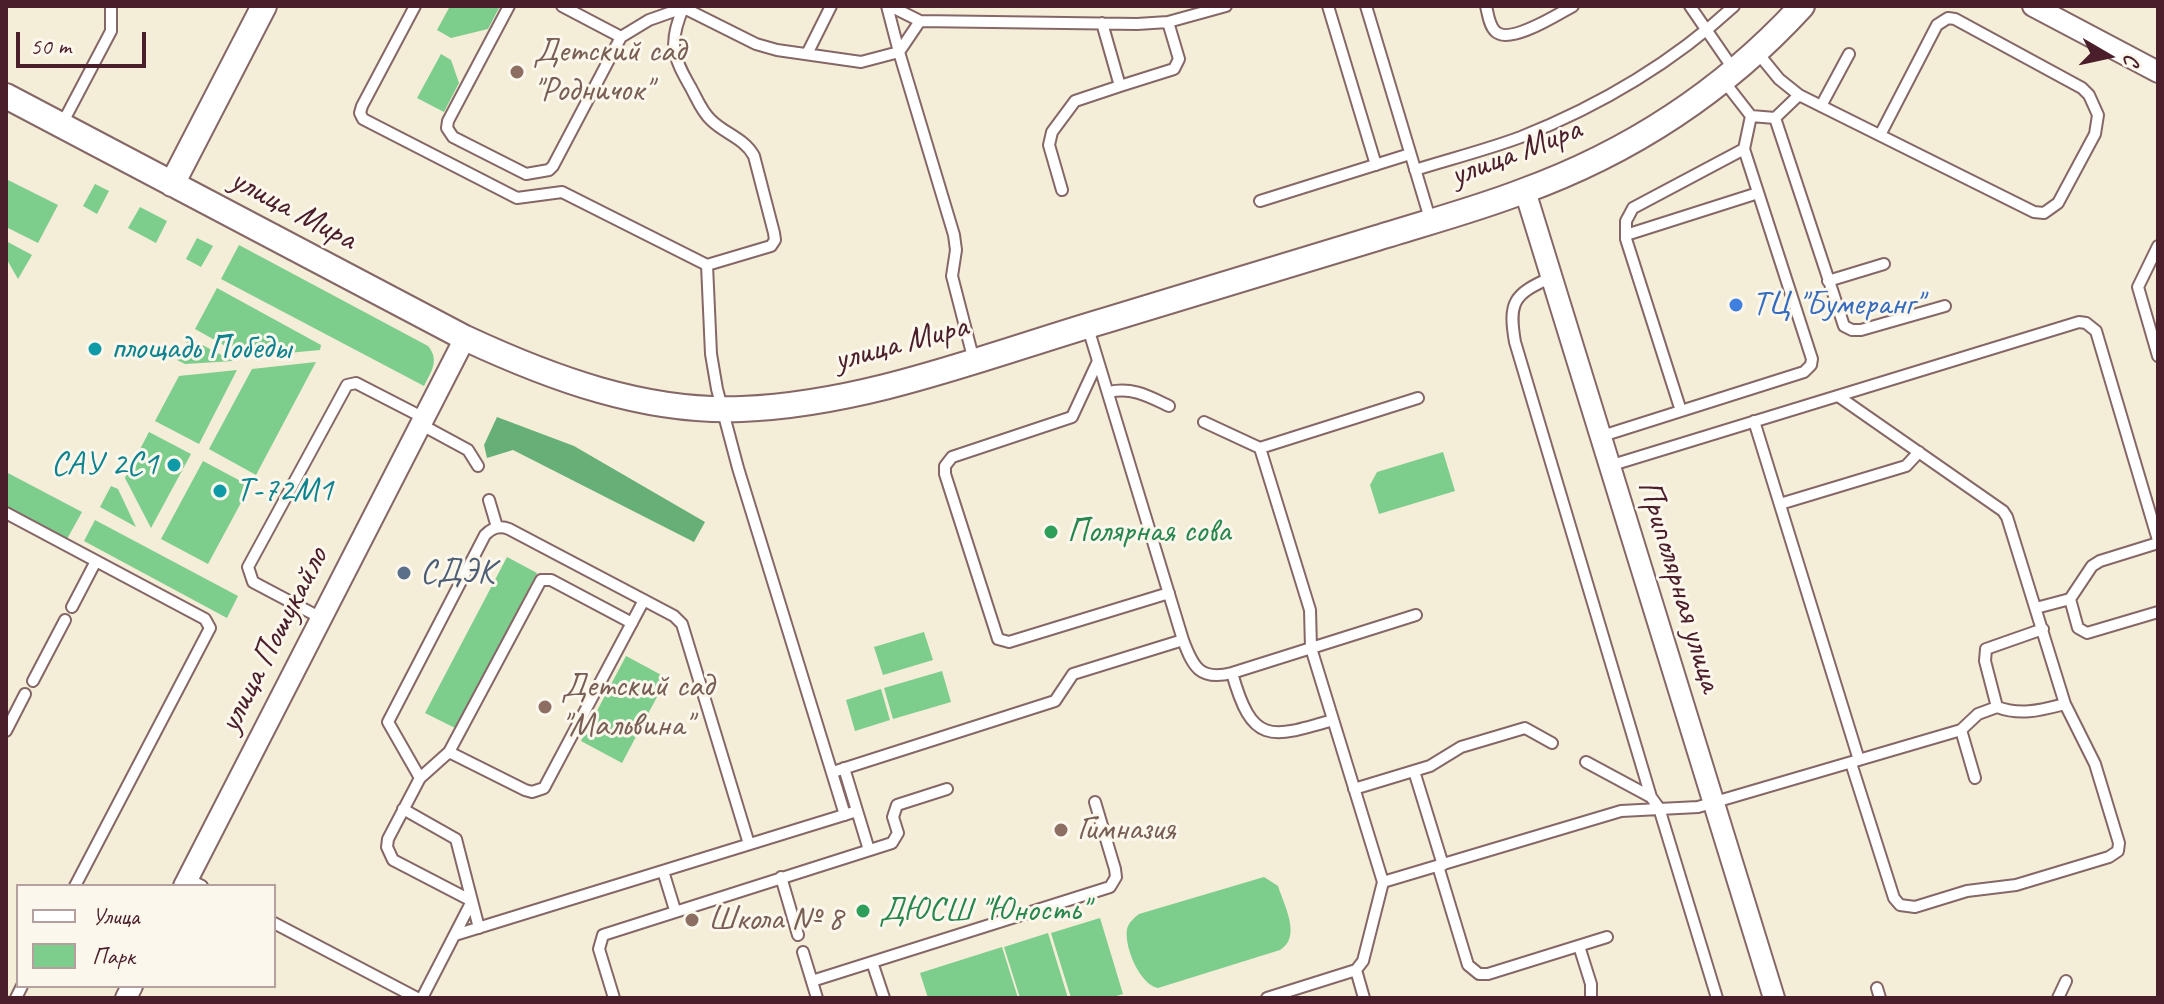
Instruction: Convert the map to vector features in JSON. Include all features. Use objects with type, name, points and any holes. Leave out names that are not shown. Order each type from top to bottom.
[{"type":"street","points":[[172,184],[264,6]]},
{"type":"street","name":"улица Мира","points":[[6,96],[518,363],[608,393],[668,404],[722,409],[767,407],[828,399],[974,361],[1525,191],[1617,149],[1683,110],[1757,52],[1802,6]]},
{"type":"street","points":[[2033,6],[2158,72]]},
{"type":"street","name":"Приполярная улица","points":[[1525,191],[1774,998]]},
{"type":"street","name":"улица Пошукайло","points":[[192,884],[321,618],[465,338]]},
{"type":"lane","points":[[61,125],[110,35],[111,6]]},
{"type":"lane","points":[[415,6],[362,106],[360,113],[363,119],[517,198],[562,192],[707,265],[771,246],[775,240],[749,147],[712,121],[676,62],[674,29],[683,7]]},
{"type":"lane","points":[[509,6],[447,128],[453,137],[526,174],[549,170],[553,166],[621,37],[649,20],[683,7],[766,48],[865,62],[899,52],[920,21]]},
{"type":"lane","points":[[562,6],[621,37]]},
{"type":"lane","points":[[807,54],[831,6]]},
{"type":"lane","points":[[889,6],[920,21],[1102,23],[1168,22],[1226,6]]},
{"type":"lane","points":[[889,6],[899,52],[954,235],[956,250],[952,276],[974,361]]},
{"type":"lane","points":[[1328,6],[1376,165]]},
{"type":"lane","points":[[1366,6],[1431,222]]},
{"type":"lane","points":[[1486,6],[1496,33],[1509,36],[1573,6]]},
{"type":"lane","points":[[1599,437],[1804,372],[1811,365],[1812,359],[1744,149],[1751,116],[1707,31],[1690,6]]},
{"type":"lane","points":[[1415,170],[1518,138],[1562,119],[1642,76],[1707,31],[1734,6]]},
{"type":"lane","points":[[1757,52],[1779,79],[1799,95],[2034,212],[2044,213],[2058,203],[2095,134],[2098,115],[2089,95],[2082,88],[1948,18],[1937,25],[1880,135]]},
{"type":"lane","points":[[1062,190],[1049,145],[1052,132],[1075,101],[1174,69],[1179,59],[1168,22]]},
{"type":"lane","points":[[1102,23],[1120,86]]},
{"type":"lane","points":[[1821,106],[1849,54]]},
{"type":"lane","points":[[1751,116],[1775,118],[1799,95]]},
{"type":"lane","points":[[1775,118],[1844,326],[1852,330],[1945,306]]},
{"type":"lane","points":[[1681,411],[1626,235],[1626,221],[1633,208],[1744,149]]},
{"type":"lane","points":[[1260,201],[1410,154]]},
{"type":"lane","points":[[1626,235],[1758,193]]},
{"type":"lane","points":[[2158,246],[2138,287],[2158,356]]},
{"type":"lane","points":[[1828,281],[1884,264]]},
{"type":"lane","points":[[707,265],[711,354],[722,409],[838,770],[857,811],[869,850]]},
{"type":"lane","points":[[1550,278],[1528,288],[1515,302],[1512,323],[1515,342],[1651,797],[1659,808],[1717,998]]},
{"type":"lane","points":[[1608,466],[2079,322],[2086,323],[2096,331],[2158,542],[2100,561],[2092,566],[2070,599],[2036,608]]},
{"type":"lane","points":[[1087,326],[1183,640],[1191,662],[1198,670],[1208,675],[1232,673],[1416,615]]},
{"type":"lane","points":[[1098,361],[1072,417],[952,457],[945,466],[945,474],[998,639],[1009,642],[1169,593]]},
{"type":"lane","points":[[321,618],[253,582],[248,567],[347,385],[356,383],[422,421],[468,450],[478,466]]},
{"type":"lane","points":[[1109,392],[1122,389],[1139,392],[1169,406]]},
{"type":"lane","points":[[1754,421],[1894,898],[1900,905],[1915,907],[1967,891],[2016,885],[2109,857],[2118,851],[2119,843],[2095,764],[2065,704],[2011,524],[2003,511],[1838,396]]},
{"type":"lane","points":[[1204,422],[1260,448],[1418,398]]},
{"type":"lane","points":[[1260,448],[1310,610],[1311,648],[1383,882],[1363,961],[1356,970],[1267,998]]},
{"type":"lane","points":[[1780,504],[1906,466],[1919,452]]},
{"type":"lane","points":[[489,500],[497,527]]},
{"type":"lane","points":[[6,513],[205,619],[210,628],[76,884]]},
{"type":"lane","points":[[420,778],[389,727],[389,718],[485,535],[497,527],[509,529],[674,616],[682,624],[749,844]]},
{"type":"lane","points":[[72,607],[96,561]]},
{"type":"lane","points":[[472,901],[393,860],[387,847],[388,839],[420,778],[449,752],[541,580],[551,580],[632,623]]},
{"type":"lane","points":[[2070,599],[2078,628],[2087,633],[2158,612]]},
{"type":"lane","points":[[449,752],[525,790],[532,792],[544,788],[644,600]]},
{"type":"lane","points":[[33,681],[65,620]]},
{"type":"lane","points":[[1997,707],[1985,661],[1986,649],[2043,629]]},
{"type":"lane","points":[[838,770],[1055,701],[1073,674],[1183,640]]},
{"type":"lane","points":[[1232,673],[1247,716],[1265,730],[1277,734],[1291,733],[1333,720]]},
{"type":"lane","points":[[6,731],[25,694]]},
{"type":"lane","points":[[1383,882],[1621,811],[1688,808],[1713,803],[1961,730],[1978,714],[1997,707],[2009,712],[2028,713],[2065,704]]},
{"type":"lane","points":[[1354,789],[1430,766],[1461,747],[1525,728],[1552,743]]},
{"type":"lane","points":[[1961,730],[1975,778]]},
{"type":"lane","points":[[1586,762],[1651,797]]},
{"type":"lane","points":[[838,770],[845,815]]},
{"type":"lane","points":[[1414,771],[1468,965],[1473,971],[1488,974],[1607,937]]},
{"type":"lane","points":[[614,998],[599,949],[603,935],[892,843],[897,837],[893,817],[897,805],[947,789]]},
{"type":"lane","points":[[812,981],[1110,887],[1116,877],[1115,869],[1095,802]]},
{"type":"lane","points":[[403,809],[456,839],[479,928]]},
{"type":"lane","points":[[455,935],[857,811]]},
{"type":"lane","points":[[663,871],[675,910]]},
{"type":"lane","points":[[781,877],[798,935]]},
{"type":"lane","points":[[276,924],[420,998],[472,901]]},
{"type":"lane","points":[[1579,946],[1591,984],[1591,998]]},
{"type":"lane","points":[[803,952],[817,998]]},
{"type":"lane","points":[[872,962],[884,998]]},
{"type":"lane","points":[[1356,970],[1364,998]]},
{"type":"lane","points":[[2058,998],[2066,981]]},
{"type":"green space","points":[[450,6],[500,6],[488,29],[451,38],[437,30]]},
{"type":"green space","points":[[441,54],[451,60],[459,83],[444,112],[417,98]]},
{"type":"green space","points":[[6,179],[58,205],[38,243],[6,227]]},
{"type":"green space","points":[[95,184],[109,191],[97,214],[83,206]]},
{"type":"green space","points":[[140,207],[167,221],[156,243],[128,228]]},
{"type":"green space","points":[[197,238],[213,246],[201,267],[186,259]]},
{"type":"green space","points":[[6,241],[32,255],[18,279],[6,258]]},
{"type":"green space","points":[[239,245],[428,346],[434,361],[424,386],[221,279]]},
{"type":"green space","points":[[217,288],[321,345],[320,350],[245,357],[195,329]]},
{"type":"green space","points":[[189,338],[233,361],[185,364],[177,360]]},
{"type":"green space","points":[[316,362],[256,475],[209,449],[252,369]]},
{"type":"green space","points":[[237,370],[199,444],[155,421],[179,376]]},
{"type":"green space","points":[[497,417],[574,446],[705,522],[694,542],[513,450],[487,458],[484,445]]},
{"type":"green space","points":[[149,432],[191,454],[151,528],[125,478]]},
{"type":"green space","points":[[1443,452],[1455,491],[1379,514],[1370,485],[1377,472]]},
{"type":"green space","points":[[203,461],[250,486],[208,564],[161,539]]},
{"type":"green space","points":[[6,472],[82,512],[67,539],[6,507]]},
{"type":"green space","points":[[111,486],[118,489],[136,527],[100,507]]},
{"type":"green space","points":[[95,520],[238,596],[227,618],[84,541]]},
{"type":"green space","points":[[507,557],[537,573],[455,728],[425,713]]},
{"type":"green space","points":[[924,632],[933,660],[883,675],[874,647]]},
{"type":"green space","points":[[626,656],[667,678],[622,763],[581,741]]},
{"type":"green space","points":[[942,671],[951,702],[893,719],[884,688]]},
{"type":"green space","points":[[881,689],[890,720],[855,731],[846,700]]},
{"type":"green space","points":[[1264,877],[1278,886],[1290,920],[1290,937],[1280,950],[1158,988],[1139,973],[1127,937],[1127,929],[1135,917]]},
{"type":"green space","points":[[1100,918],[1123,994],[1110,998],[1071,998],[1051,933]]},
{"type":"green space","points":[[1048,933],[1068,998],[1020,998],[1004,947]]},
{"type":"green space","points":[[1002,947],[1018,998],[928,998],[920,973]]},
{"type":"place","name":"Детский сад \"Родничок\"","points":[[517,72]]},
{"type":"place","name":"ТЦ \"Бумеранг\"","points":[[1736,305]]},
{"type":"place","name":"площадь Победы","points":[[95,349]]},
{"type":"place","name":"САУ 2С1","points":[[174,465]]},
{"type":"place","name":"Т-72М1","points":[[220,491]]},
{"type":"place","name":"Полярная сова","points":[[1051,532]]},
{"type":"place","name":"СДЭК","points":[[404,573]]},
{"type":"place","name":"Детский сад \"Мальвина\"","points":[[545,707]]},
{"type":"place","name":"Гимназия","points":[[1061,830]]},
{"type":"place","name":"ДЮСШ \"Юность\"","points":[[863,911]]},
{"type":"place","name":"Школа № 8","points":[[692,920]]}]
